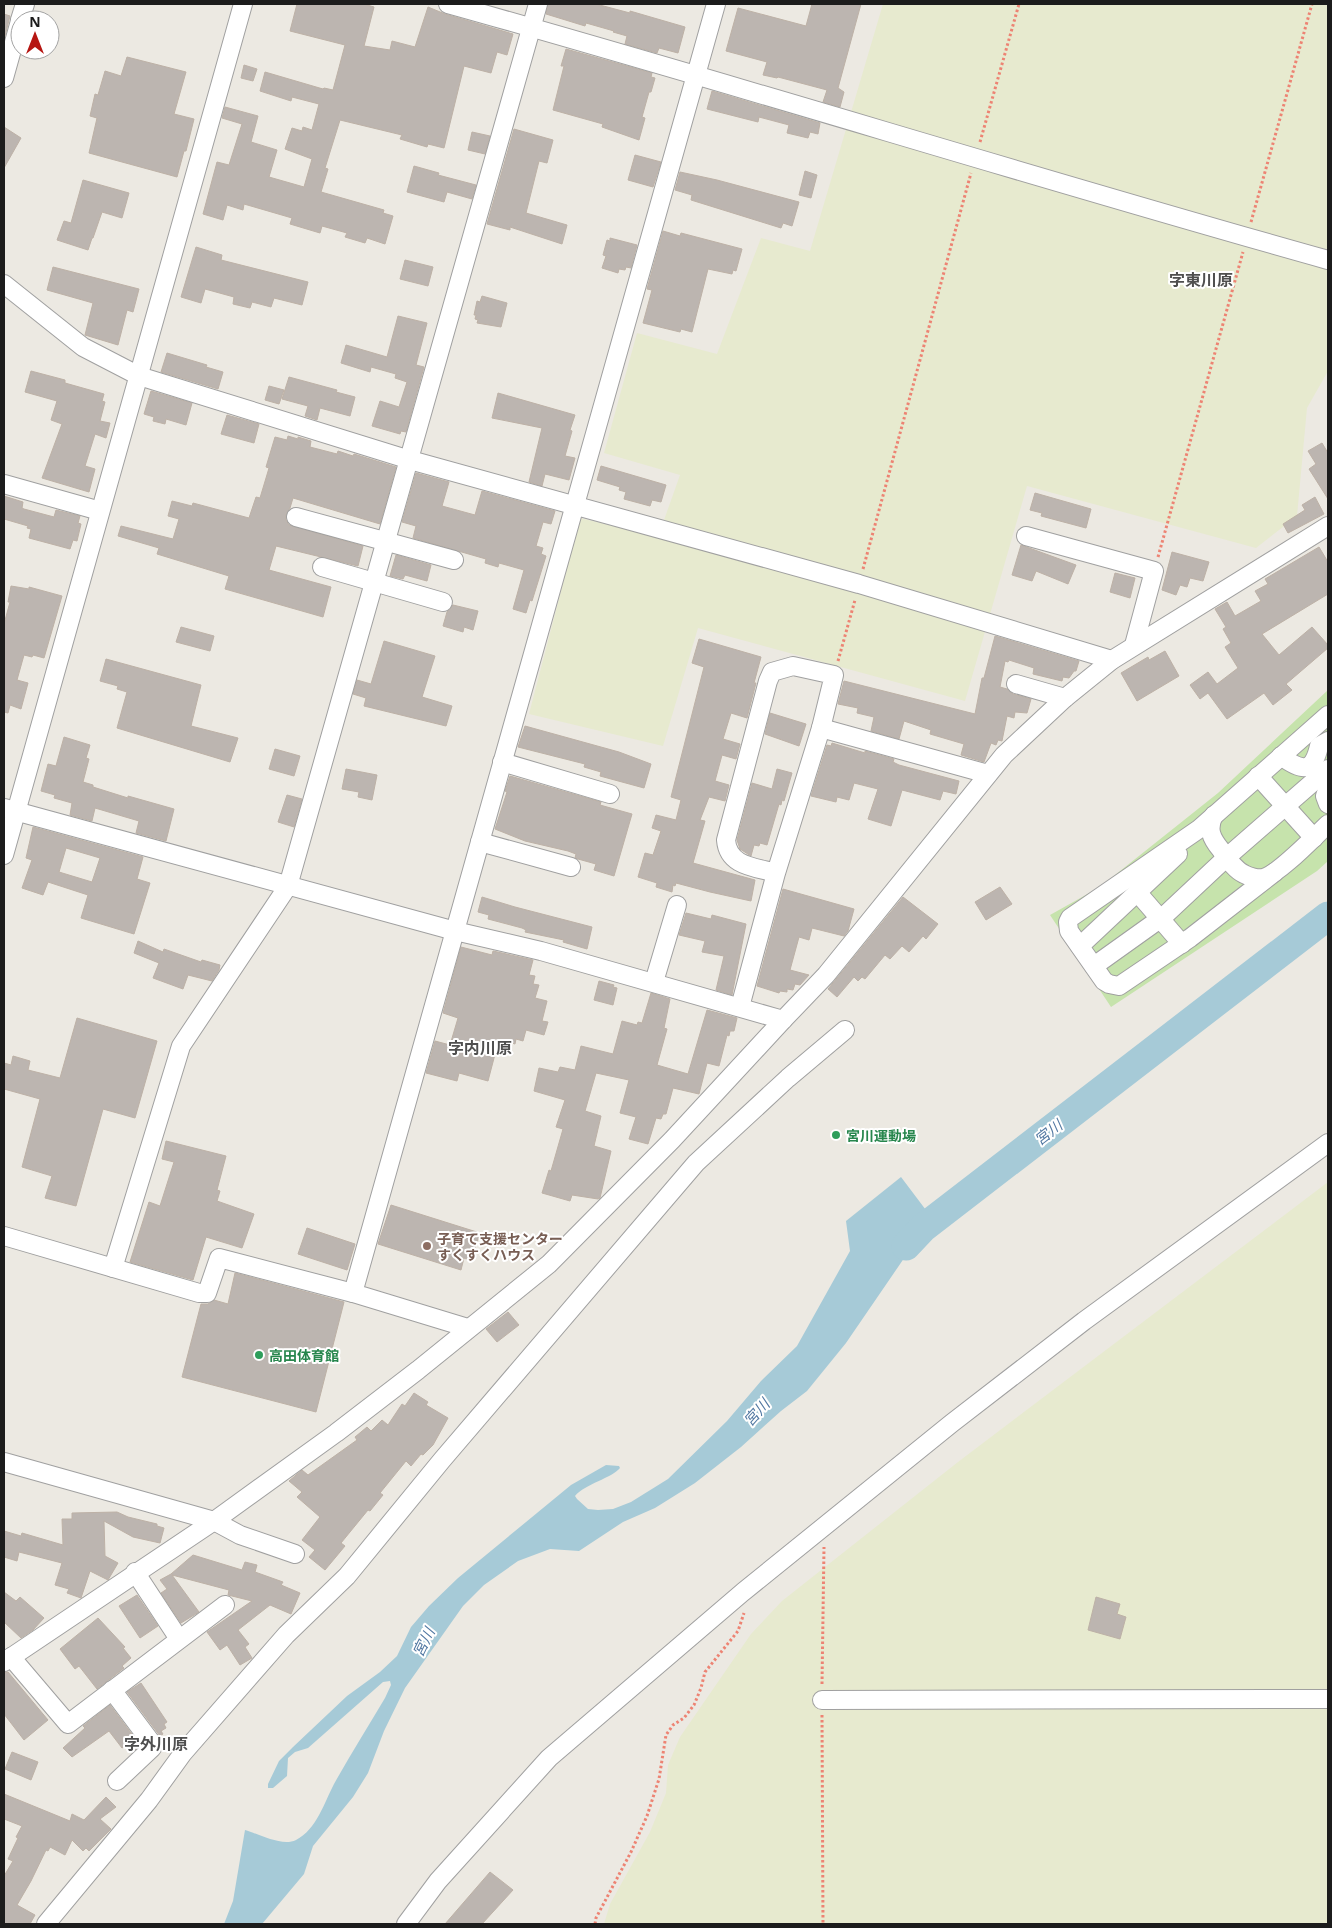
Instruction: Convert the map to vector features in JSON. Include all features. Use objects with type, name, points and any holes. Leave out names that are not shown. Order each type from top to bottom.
[{"type":"street","points":[[4,855],[10,810],[100,511],[243,4]]},
{"type":"street","points":[[448,4],[697,74],[975,158],[1328,260]]},
{"type":"street","points":[[113,1268],[181,1046],[288,886],[538,4]]},
{"type":"street","points":[[354,1293],[716,4]]},
{"type":"street","points":[[4,78],[10,57]]},
{"type":"street","points":[[4,284],[82,347],[139,376],[410,460],[860,584],[1112,660]]},
{"type":"street","points":[[4,484],[100,511]]},
{"type":"street","points":[[296,518],[454,560]]},
{"type":"street","points":[[224,1605],[68,1724],[8,1659],[135,1572],[214,1521],[336,1433],[548,1264],[591,1224],[672,1140],[826,975],[988,774],[1004,756],[1065,698],[1112,660],[1134,645],[1328,526]]},
{"type":"street","points":[[1026,536],[1154,572],[1134,645]]},
{"type":"street","points":[[322,567],[443,602]]},
{"type":"street","points":[[740,1008],[776,873],[821,728],[834,675],[793,666],[772,672],[768,681],[726,840],[729,854],[734,860],[748,866],[776,873]]},
{"type":"street","points":[[1016,684],[1065,698]]},
{"type":"street","points":[[1328,714],[1189,836],[1070,918],[1068,922],[1069,931],[1108,984],[1119,986],[1182,944],[1275,872],[1328,824]]},
{"type":"street","points":[[821,728],[988,774]]},
{"type":"street","points":[[1281,756],[1293,765],[1302,768],[1310,766],[1315,760],[1320,746],[1328,741]]},
{"type":"street","points":[[502,762],[610,794]]},
{"type":"street","points":[[1094,966],[1160,919],[1227,857],[1328,769]]},
{"type":"street","points":[[1258,776],[1314,838]]},
{"type":"street","points":[[1328,787],[1325,796],[1328,804]]},
{"type":"street","points":[[10,810],[455,931],[542,951],[783,1020]]},
{"type":"street","points":[[1214,815],[1210,830],[1212,839],[1243,874],[1263,878],[1275,872]]},
{"type":"street","points":[[1080,946],[1184,848],[1189,836]]},
{"type":"street","points":[[480,842],[571,867]]},
{"type":"street","points":[[1137,892],[1182,944]]},
{"type":"street","points":[[654,982],[677,905]]},
{"type":"street","points":[[46,1924],[149,1800],[183,1753],[286,1634],[347,1576],[442,1460],[696,1163],[788,1078],[845,1030]]},
{"type":"street","points":[[406,1924],[438,1881],[549,1758],[743,1592],[952,1423],[1084,1321],[1328,1143]]},
{"type":"street","points":[[4,1236],[199,1292],[207,1292],[219,1258],[354,1293],[468,1328]]},
{"type":"street","points":[[4,1462],[214,1521],[240,1535],[294,1554]]},
{"type":"street","points":[[135,1572],[179,1639]]},
{"type":"street","points":[[112,1690],[151,1742],[152,1748],[117,1781]]},
{"type":"street","points":[[822,1700],[1328,1699]]},
{"type":"path","points":[[834,675],[975,158],[1020,4]]},
{"type":"path","points":[[1154,572],[1312,4]]},
{"type":"path","points":[[815,1534],[824,1545],[822,1700],[823,1924]]},
{"type":"path","points":[[595,1924],[596,1918],[648,1816],[659,1779],[666,1735],[673,1725],[684,1718],[694,1705],[706,1672],[738,1631],[744,1614],[743,1592]]},
{"type":"green space","points":[[883,4],[1328,4],[1328,371],[1307,408],[1297,516],[1256,548],[1027,486],[965,701],[698,628],[663,746],[529,714],[580,518],[658,537],[680,475],[604,453],[637,333],[717,354],[761,238],[810,251]]},
{"type":"green space","points":[[1328,690],[1328,861],[1317,871],[1111,1007],[1050,915],[1100,887],[1218,793]]},
{"type":"green space","points":[[1328,1182],[1328,1924],[604,1924],[610,1904],[650,1832],[666,1793],[668,1765],[680,1737],[751,1634],[782,1601],[958,1462]]},
{"type":"water","points":[[901,1177],[941,1230],[918,1242],[909,1251],[846,1343],[807,1391],[695,1483],[655,1508],[623,1522],[579,1551],[550,1549],[518,1561],[484,1585],[463,1606],[405,1688],[384,1731],[368,1773],[353,1797],[313,1846],[304,1874],[262,1924],[224,1924],[233,1901],[245,1830],[277,1841],[290,1842],[296,1840],[309,1829],[315,1822],[340,1773],[385,1698],[391,1685],[390,1681],[383,1682],[308,1748],[295,1752],[288,1758],[287,1776],[273,1788],[268,1788],[268,1784],[279,1761],[347,1696],[380,1672],[397,1656],[411,1627],[429,1606],[458,1578],[571,1485],[606,1465],[619,1466],[620,1468],[616,1472],[585,1488],[575,1496],[588,1509],[598,1510],[613,1509],[631,1502],[668,1479],[727,1421],[761,1381],[797,1346],[850,1251],[846,1221]]},
{"type":"building","points":[[297,4],[364,4],[374,7],[364,46],[390,50],[392,41],[415,47],[428,7],[445,14],[513,34],[507,55],[497,52],[491,73],[464,66],[444,148],[428,144],[427,147],[400,139],[402,135],[340,120],[325,168],[328,169],[321,192],[384,210],[383,213],[393,216],[385,244],[367,238],[365,243],[345,237],[347,233],[322,226],[320,233],[290,224],[292,218],[244,204],[243,210],[227,205],[223,220],[203,214],[217,162],[229,165],[242,124],[222,118],[225,107],[258,116],[251,142],[277,150],[269,177],[304,187],[312,159],[285,149],[292,128],[302,131],[303,127],[312,130],[319,104],[292,97],[291,101],[260,91],[265,72],[323,89],[333,90],[345,45],[290,31]]},
{"type":"building","points":[[548,4],[596,4],[630,13],[630,11],[685,27],[678,53],[659,48],[657,53],[625,44],[627,36],[614,31],[586,23],[585,26],[546,14]]},
{"type":"building","points":[[812,4],[861,4],[838,88],[844,92],[840,107],[823,102],[827,90],[763,75],[767,62],[726,51],[738,8],[806,26]]},
{"type":"building","points":[[4,14],[10,16],[4,40]]},
{"type":"building","points":[[566,49],[652,73],[651,77],[655,78],[642,117],[645,118],[639,140],[602,127],[603,124],[553,110],[564,66],[561,66]]},
{"type":"building","points":[[127,57],[186,72],[174,114],[194,119],[177,177],[89,153],[97,118],[90,116],[95,94],[98,95],[105,71],[121,76]]},
{"type":"building","points":[[244,65],[257,69],[253,81],[241,78]]},
{"type":"building","points":[[712,91],[820,123],[818,134],[810,132],[808,138],[787,133],[789,125],[759,117],[758,122],[707,109]]},
{"type":"building","points":[[4,127],[21,138],[4,168]]},
{"type":"building","points":[[514,129],[553,140],[547,163],[539,161],[526,213],[567,225],[562,244],[510,227],[510,230],[487,224]]},
{"type":"building","points":[[472,132],[490,136],[485,154],[468,150]]},
{"type":"building","points":[[635,155],[661,162],[653,187],[628,180]]},
{"type":"building","points":[[414,166],[439,173],[438,175],[476,185],[472,199],[447,192],[444,202],[407,192]]},
{"type":"building","points":[[805,171],[817,175],[811,198],[799,195]]},
{"type":"building","points":[[680,172],[799,202],[792,226],[783,223],[781,228],[691,200],[692,195],[675,190]]},
{"type":"building","points":[[83,180],[129,193],[122,218],[102,212],[88,250],[57,240],[64,221],[71,223]]},
{"type":"building","points":[[663,231],[680,236],[681,233],[742,249],[736,271],[733,270],[732,274],[708,269],[692,332],[681,329],[680,332],[643,323],[652,290],[647,289]]},
{"type":"building","points":[[610,238],[637,245],[631,268],[619,269],[618,273],[602,268],[606,256],[603,255],[607,240],[610,241]]},
{"type":"building","points":[[196,247],[222,255],[221,260],[308,282],[302,305],[274,298],[271,307],[252,302],[250,308],[233,304],[234,297],[205,289],[201,303],[181,297]]},
{"type":"building","points":[[405,260],[433,267],[428,286],[400,279]]},
{"type":"building","points":[[53,267],[139,289],[133,312],[127,310],[118,345],[85,335],[93,303],[47,290]]},
{"type":"building","points":[[482,296],[507,303],[501,327],[477,323],[478,320],[475,319],[476,315],[474,315],[477,301],[480,302]]},
{"type":"building","points":[[398,316],[427,323],[416,365],[424,367],[406,432],[401,431],[400,434],[372,426],[380,401],[399,407],[407,382],[395,378],[396,374],[371,367],[370,372],[341,363],[346,345],[387,357]]},
{"type":"building","points":[[167,353],[223,372],[218,389],[161,372]]},
{"type":"building","points":[[31,371],[65,380],[65,383],[104,394],[102,401],[105,402],[100,421],[110,423],[106,438],[95,434],[85,466],[95,469],[89,492],[42,478],[62,424],[51,420],[57,401],[25,392]]},
{"type":"building","points":[[289,377],[355,397],[350,416],[320,408],[317,420],[305,416],[308,406],[282,399]]},
{"type":"building","points":[[269,386],[284,390],[279,404],[265,400]]},
{"type":"building","points":[[151,391],[192,403],[186,425],[166,419],[165,424],[153,421],[154,417],[144,414]]},
{"type":"building","points":[[498,393],[575,415],[565,456],[575,458],[569,480],[545,474],[542,486],[529,482],[542,428],[492,418]]},
{"type":"building","points":[[227,415],[259,424],[254,443],[221,434]]},
{"type":"building","points":[[288,436],[311,441],[310,447],[337,454],[338,451],[353,456],[354,454],[396,467],[380,524],[293,498],[286,515],[289,525],[363,546],[358,566],[276,546],[269,570],[331,587],[323,617],[225,589],[229,576],[157,554],[159,548],[118,536],[121,526],[173,539],[179,519],[168,516],[172,501],[192,506],[193,503],[249,518],[256,497],[260,498],[269,468],[266,467],[275,437],[287,440]]},
{"type":"building","points":[[1322,443],[1328,453],[1328,499],[1309,469],[1316,464],[1308,451]]},
{"type":"building","points":[[601,466],[666,485],[661,502],[652,500],[650,506],[624,499],[626,492],[619,490],[620,487],[597,480]]},
{"type":"building","points":[[416,473],[449,482],[442,506],[475,515],[482,491],[555,511],[551,524],[543,522],[536,546],[543,548],[541,554],[546,556],[532,601],[530,600],[526,613],[513,609],[524,570],[499,563],[498,567],[485,563],[486,559],[413,538],[416,526],[402,522]]},
{"type":"building","points":[[1035,493],[1091,509],[1086,528],[1041,516],[1042,513],[1030,510]]},
{"type":"building","points":[[4,496],[23,502],[22,508],[24,509],[54,517],[56,510],[80,516],[78,523],[81,524],[77,541],[73,540],[70,549],[29,538],[31,529],[27,528],[28,526],[4,519]]},
{"type":"building","points":[[1315,497],[1324,514],[1288,533],[1283,524],[1305,510],[1302,505]]},
{"type":"building","points":[[1021,545],[1076,565],[1068,584],[1036,571],[1032,581],[1012,575]]},
{"type":"building","points":[[1319,547],[1328,562],[1328,594],[1262,634],[1279,655],[1312,627],[1328,645],[1328,648],[1286,684],[1292,690],[1273,705],[1264,693],[1227,719],[1208,693],[1200,699],[1190,685],[1208,672],[1217,684],[1238,668],[1225,647],[1231,643],[1223,629],[1226,627],[1215,609],[1227,602],[1235,616],[1261,601],[1255,591],[1268,584],[1265,579]]},
{"type":"building","points":[[1172,552],[1209,562],[1203,581],[1190,578],[1187,587],[1180,585],[1176,595],[1162,590]]},
{"type":"building","points":[[396,555],[431,565],[427,581],[405,575],[403,579],[390,576]]},
{"type":"building","points":[[1115,573],[1135,578],[1130,598],[1110,592]]},
{"type":"building","points":[[11,586],[29,589],[29,587],[62,596],[44,658],[24,655],[17,680],[28,683],[21,709],[10,705],[8,713],[4,712],[4,624],[10,602],[8,602]]},
{"type":"building","points":[[453,605],[478,611],[473,630],[464,627],[463,632],[443,626],[447,612]]},
{"type":"building","points":[[181,627],[214,636],[210,651],[176,642]]},
{"type":"building","points":[[995,636],[1079,661],[1076,671],[1069,678],[1063,677],[1062,681],[1033,674],[1034,668],[1009,660],[1008,662],[1005,661],[1000,687],[1007,689],[1013,694],[1031,699],[1027,713],[1015,712],[1014,718],[1007,716],[1002,741],[998,740],[996,745],[991,743],[984,762],[961,755],[964,744],[930,734],[931,730],[904,721],[899,739],[871,731],[874,717],[857,713],[858,708],[838,704],[844,681],[975,714],[982,678],[984,678]]},
{"type":"building","points":[[699,639],[761,657],[747,718],[731,713],[723,739],[740,744],[736,759],[722,755],[715,781],[729,785],[725,801],[709,797],[700,820],[705,821],[693,863],[755,880],[751,901],[676,883],[675,886],[673,885],[672,892],[656,887],[657,883],[638,877],[645,853],[653,855],[661,831],[652,828],[656,815],[676,820],[681,800],[671,797],[704,667],[692,663]]},
{"type":"building","points":[[384,641],[435,656],[422,697],[452,706],[446,726],[364,706],[366,698],[353,694],[357,680],[371,684]]},
{"type":"building","points":[[1165,651],[1179,676],[1137,701],[1121,673],[1148,657],[1149,660]]},
{"type":"building","points":[[106,659],[201,685],[191,726],[238,738],[230,762],[117,728],[127,692],[117,689],[118,686],[100,681]]},
{"type":"building","points":[[770,713],[806,724],[799,746],[765,734]]},
{"type":"building","points":[[525,726],[619,752],[651,764],[644,788],[600,776],[601,772],[584,767],[585,764],[518,747]]},
{"type":"building","points":[[64,737],[90,745],[86,758],[89,759],[83,782],[128,798],[128,796],[174,809],[166,841],[136,833],[139,821],[95,808],[92,821],[70,815],[72,803],[54,798],[55,795],[41,791],[48,764],[56,766]]},
{"type":"building","points":[[832,743],[894,759],[893,762],[899,765],[959,781],[956,794],[943,791],[940,800],[902,790],[891,826],[868,819],[878,789],[854,783],[849,800],[837,797],[836,802],[811,796],[827,745],[831,746]]},
{"type":"building","points":[[275,749],[300,756],[294,776],[269,769]]},
{"type":"building","points":[[346,769],[377,775],[372,800],[358,797],[359,792],[342,789]]},
{"type":"building","points":[[777,769],[792,773],[784,801],[782,800],[781,805],[779,804],[767,845],[760,843],[759,846],[754,845],[751,856],[740,849],[737,840],[752,783],[772,789]]},
{"type":"building","points":[[510,776],[601,802],[600,805],[632,814],[614,876],[594,870],[596,864],[575,858],[576,854],[525,841],[495,829]]},
{"type":"building","points":[[287,795],[302,799],[294,827],[278,822]]},
{"type":"building","points":[[33,827],[143,857],[137,879],[150,883],[134,934],[81,918],[88,895],[48,882],[43,895],[22,888],[32,860],[26,858]],"holes":[[[66,848],[100,858],[92,882],[59,872]]]},
{"type":"building","points":[[1000,887],[1012,904],[986,920],[975,902]]},
{"type":"building","points":[[783,889],[854,909],[848,931],[844,936],[812,928],[809,940],[799,937],[790,970],[809,975],[800,985],[795,984],[793,990],[787,989],[787,992],[780,991],[779,993],[757,986]]},
{"type":"building","points":[[482,897],[592,927],[587,949],[563,942],[564,940],[525,932],[526,930],[522,928],[488,919],[489,915],[478,912]]},
{"type":"building","points":[[903,897],[938,924],[926,939],[923,936],[909,952],[902,946],[890,959],[885,955],[865,979],[862,977],[858,981],[854,977],[837,997],[828,989]]},
{"type":"building","points":[[686,913],[711,919],[712,915],[746,924],[732,995],[716,990],[724,956],[702,952],[705,941],[679,935]]},
{"type":"building","points":[[138,941],[163,952],[164,949],[201,962],[202,960],[220,965],[219,970],[212,981],[188,975],[183,989],[153,978],[159,963],[134,953]]},
{"type":"building","points":[[461,947],[492,955],[493,951],[533,960],[529,975],[535,976],[533,984],[539,985],[535,998],[547,1001],[542,1021],[548,1022],[544,1035],[526,1030],[523,1041],[516,1039],[515,1044],[499,1039],[488,1081],[459,1073],[457,1081],[426,1073],[435,1041],[450,1045],[458,1018],[443,1013]]},
{"type":"building","points":[[599,981],[614,985],[613,987],[617,988],[613,1005],[594,1000]]},
{"type":"building","points":[[651,993],[670,999],[664,1028],[667,1029],[657,1065],[688,1074],[707,1010],[737,1018],[734,1031],[730,1031],[729,1036],[727,1035],[719,1066],[707,1063],[699,1094],[673,1088],[666,1114],[663,1114],[661,1119],[656,1118],[648,1144],[629,1139],[636,1117],[620,1113],[629,1080],[596,1073],[585,1111],[601,1116],[594,1146],[611,1151],[600,1198],[572,1195],[570,1201],[542,1193],[549,1170],[551,1171],[563,1129],[556,1127],[565,1100],[534,1091],[539,1068],[558,1072],[560,1067],[575,1070],[581,1046],[613,1054],[622,1021],[637,1025],[638,1022],[642,1023]]},
{"type":"building","points":[[77,1018],[157,1041],[135,1118],[103,1109],[76,1206],[45,1198],[52,1176],[22,1167],[40,1099],[4,1089],[4,1063],[11,1065],[13,1056],[30,1061],[28,1070],[60,1078]]},
{"type":"building","points":[[166,1141],[226,1156],[217,1190],[220,1191],[217,1201],[254,1214],[242,1248],[206,1237],[193,1280],[130,1262],[149,1202],[160,1206],[174,1162],[162,1159]]},
{"type":"building","points":[[391,1205],[480,1233],[471,1261],[464,1258],[461,1270],[378,1244]]},
{"type":"building","points":[[307,1228],[355,1244],[347,1270],[298,1254]]},
{"type":"building","points":[[235,1273],[344,1302],[316,1412],[182,1377],[201,1304],[208,1304],[214,1300],[228,1304]]},
{"type":"building","points":[[508,1312],[519,1325],[497,1342],[486,1329]]},
{"type":"building","points":[[414,1393],[428,1402],[426,1405],[448,1418],[433,1445],[423,1455],[421,1454],[411,1466],[406,1461],[380,1493],[383,1495],[341,1543],[345,1546],[325,1570],[309,1557],[315,1550],[302,1540],[320,1517],[297,1497],[302,1492],[289,1481],[302,1470],[308,1475],[357,1440],[355,1437],[367,1427],[371,1431],[382,1420],[388,1425],[402,1404],[405,1406]]},
{"type":"building","points":[[117,1512],[128,1517],[157,1524],[157,1526],[164,1528],[160,1543],[133,1537],[104,1521],[105,1556],[118,1563],[108,1580],[90,1571],[81,1598],[67,1593],[69,1589],[55,1585],[62,1563],[19,1552],[17,1561],[4,1557],[4,1531],[21,1536],[22,1533],[63,1545],[62,1519],[72,1519],[72,1513]]},
{"type":"building","points":[[193,1555],[242,1570],[245,1562],[257,1565],[255,1572],[283,1582],[281,1585],[300,1593],[291,1614],[270,1605],[238,1630],[249,1644],[245,1647],[252,1658],[240,1665],[227,1645],[220,1650],[207,1632],[252,1601],[228,1595],[229,1590],[172,1575],[199,1612],[181,1623],[161,1593],[167,1589],[160,1580],[171,1574]]},
{"type":"building","points":[[4,1592],[16,1601],[20,1597],[44,1618],[33,1630],[21,1638],[4,1622]]},
{"type":"building","points":[[137,1595],[158,1626],[140,1638],[119,1606]]},
{"type":"building","points":[[1096,1597],[1120,1604],[1117,1614],[1126,1617],[1120,1639],[1088,1630]]},
{"type":"building","points":[[98,1618],[125,1647],[123,1648],[131,1658],[122,1666],[124,1668],[97,1689],[79,1666],[75,1669],[60,1649]]},
{"type":"building","points":[[4,1672],[8,1672],[48,1720],[24,1740],[4,1714]]},
{"type":"building","points":[[141,1683],[167,1722],[164,1724],[166,1728],[161,1731],[163,1734],[160,1736],[127,1692]]},
{"type":"building","points":[[110,1705],[140,1745],[133,1752],[127,1745],[122,1748],[109,1731],[72,1757],[63,1748],[85,1728],[83,1726]]},
{"type":"building","points":[[12,1752],[38,1762],[31,1780],[5,1769]]},
{"type":"building","points":[[4,1794],[70,1821],[72,1814],[84,1820],[106,1797],[116,1807],[100,1819],[111,1829],[89,1851],[86,1848],[83,1851],[72,1840],[65,1855],[50,1847],[48,1851],[46,1850],[17,1905],[35,1915],[30,1924],[4,1924],[4,1876],[13,1861],[8,1859],[22,1826],[4,1819]]},
{"type":"building","points":[[490,1872],[513,1890],[482,1924],[445,1924]]},
{"type":"waterway","name":"宮川","points":[[906,1246],[923,1228],[1328,916]]},
{"type":"place","name":"宮川運動場","points":[[836,1135]]},
{"type":"place","name":"子育て支援センター すくすくハウス","points":[[427,1246]]},
{"type":"place","name":"高田体育館","points":[[259,1355]]},
{"type":"district","name":"字東川原","points":[[1201,280]]},
{"type":"district","name":"字内川原","points":[[480,1048]]},
{"type":"district","name":"字外川原","points":[[156,1744]]}]
